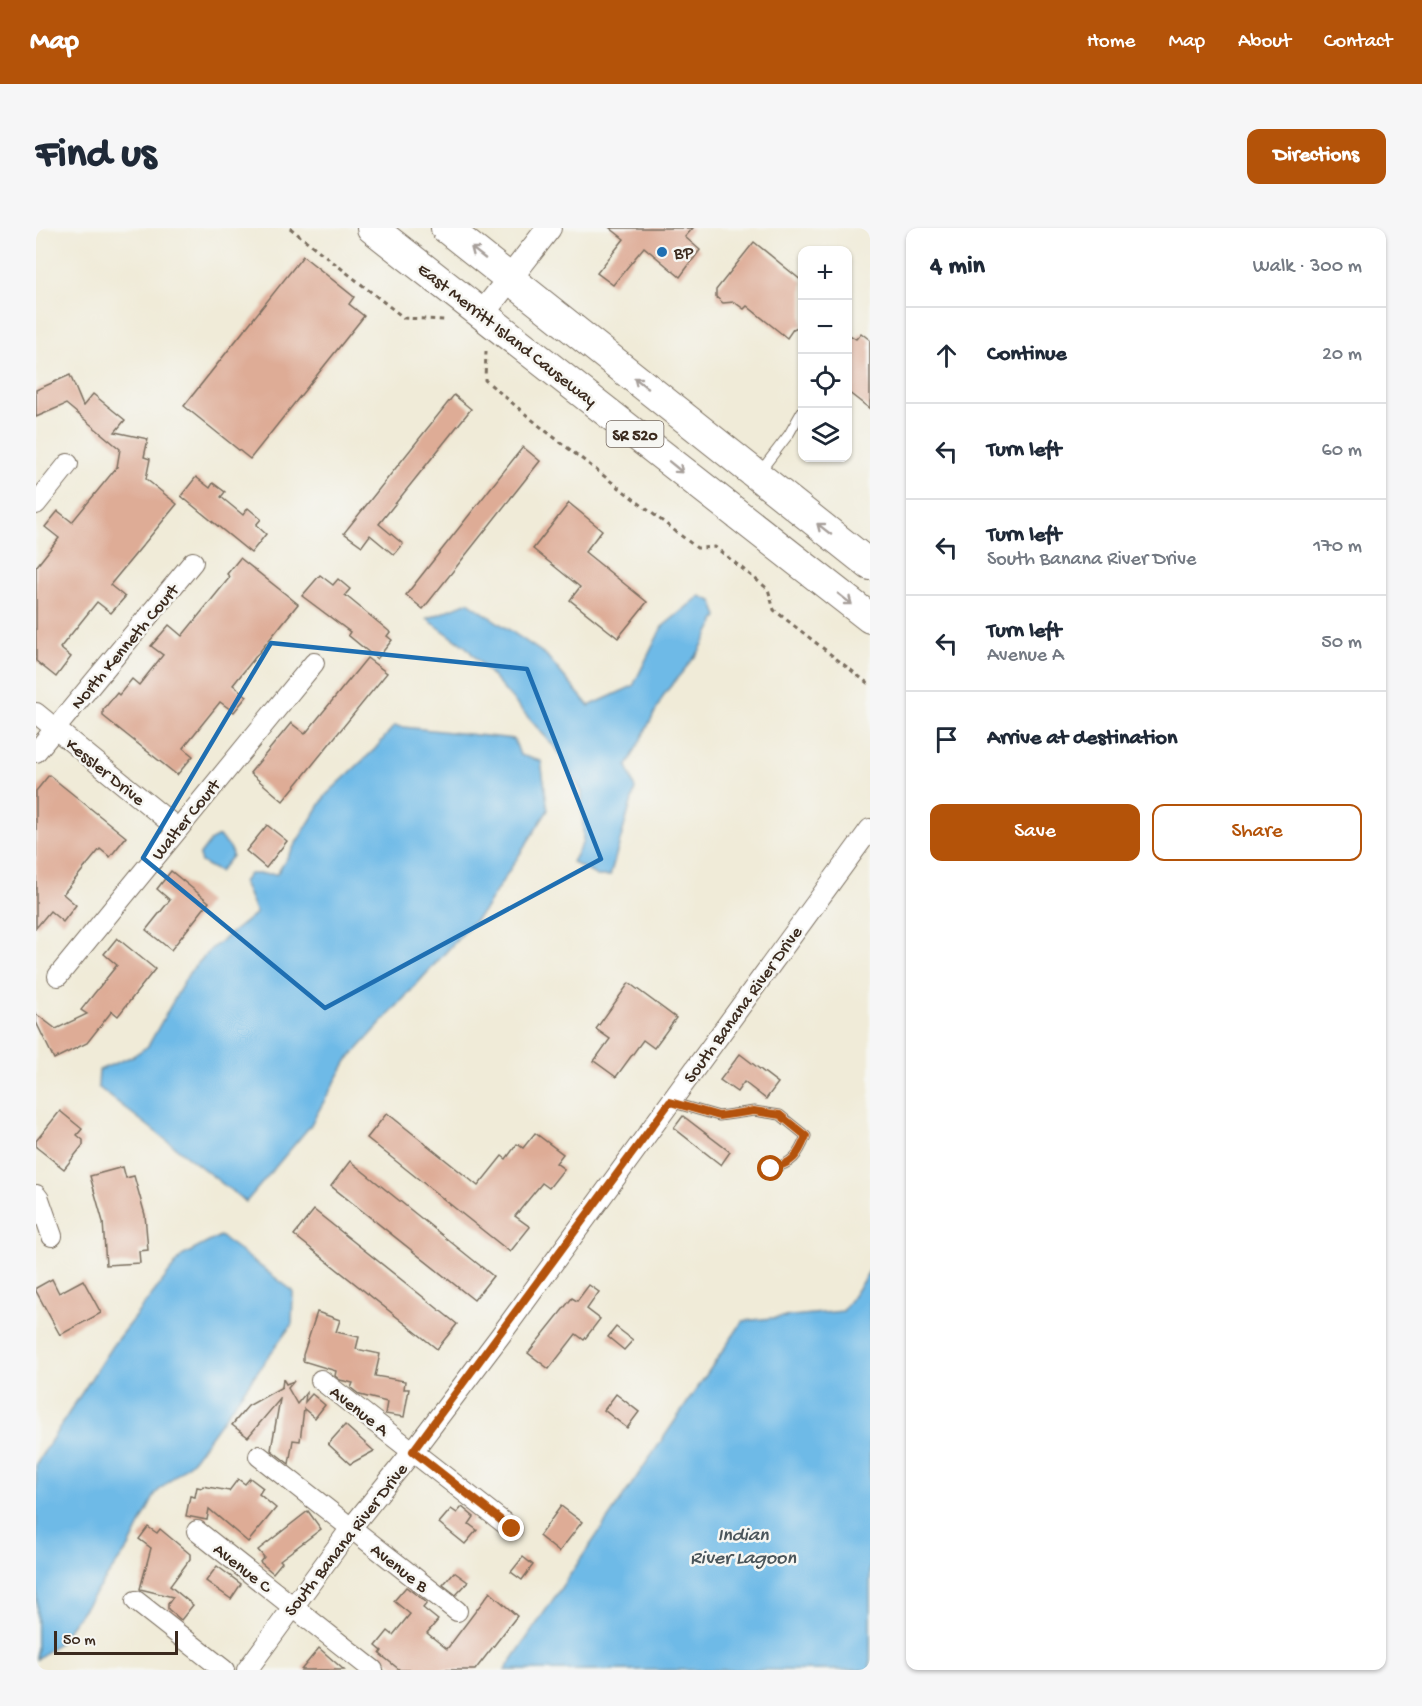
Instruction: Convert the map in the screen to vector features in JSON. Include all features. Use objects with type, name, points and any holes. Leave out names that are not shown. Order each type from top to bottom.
[{"type":"main road","name":"East Merritt Island Causeway","points":[[372,228],[870,618]]},
{"type":"main road","name":"SR 520","points":[[446,228],[870,565]]},
{"type":"street","points":[[482,314],[549,228]]},
{"type":"street","points":[[36,504],[68,464]]},
{"type":"street","name":"North Kenneth Court","points":[[36,752],[192,562]]},
{"type":"street","name":"Walter Court","points":[[58,976],[314,663]]},
{"type":"street","name":"Kessler Drive","points":[[36,713],[177,828]]},
{"type":"street","name":"South Banana River Drive","points":[[247,1670],[292,1606],[507,1326],[870,829]]},
{"type":"street","points":[[36,1195],[52,1236]]},
{"type":"street","name":"Avenue A","points":[[321,1380],[512,1529]]},
{"type":"street","name":"Avenue B","points":[[259,1456],[457,1611]]},
{"type":"street","name":"Avenue C","points":[[197,1531],[373,1670]]},
{"type":"street","points":[[136,1600],[224,1670]]},
{"type":"lane","points":[[757,476],[789,434],[798,418]]},
{"type":"lane","points":[[670,1102],[719,1116],[754,1111],[780,1115],[806,1136],[800,1152],[787,1165],[771,1169]]},
{"type":"path","points":[[290,228],[404,318],[445,320]]},
{"type":"path","points":[[486,351],[484,380],[542,428],[698,548],[715,547],[768,589],[774,610],[870,685]]},
{"type":"highlighted area","points":[[271,643],[527,669],[601,859],[325,1008],[143,858]]},
{"type":"water","points":[[700,596],[712,601],[718,616],[698,653],[665,693],[627,766],[635,789],[610,876],[597,876],[572,862],[583,842],[582,792],[558,751],[466,647],[427,619],[468,602],[546,655],[589,706],[633,686],[662,627]]},
{"type":"water","points":[[394,726],[514,739],[520,755],[541,761],[548,810],[484,910],[347,1061],[310,1126],[246,1202],[98,1087],[99,1070],[133,1056],[148,1046],[189,973],[211,949],[256,913],[243,882],[249,874],[277,874],[326,795],[375,749]]},
{"type":"water","points":[[219,836],[231,849],[232,856],[219,872],[201,862],[199,856],[211,840]]},
{"type":"water","points":[[220,1236],[293,1291],[292,1324],[193,1460],[156,1493],[129,1547],[58,1643],[37,1659],[36,1464],[112,1346],[182,1256]]},
{"type":"water","name":"Indian River Lagoon","points":[[870,1270],[870,1670],[505,1670],[743,1321],[843,1311]]},
{"type":"building","points":[[610,228],[693,228],[685,237],[700,250],[680,277],[644,247],[613,285],[597,273],[624,239]]},
{"type":"building","points":[[754,242],[798,278],[798,327],[793,329],[787,338],[747,306],[744,309],[734,302],[723,303],[716,297],[716,290]]},
{"type":"building","points":[[303,256],[354,297],[349,304],[364,316],[250,459],[184,406]]},
{"type":"building","points":[[861,333],[870,340],[870,409],[852,395],[852,336],[856,339]]},
{"type":"building","points":[[70,375],[83,406],[93,394],[125,420],[115,432],[148,439],[144,457],[150,459],[146,479],[177,504],[110,585],[125,597],[111,613],[97,602],[60,648],[71,657],[56,677],[36,661],[36,567],[59,538],[45,527],[58,511],[72,522],[117,467],[120,449],[66,404],[36,417],[36,390]]},
{"type":"building","points":[[454,395],[471,409],[379,524],[403,544],[394,555],[370,535],[362,546],[344,533]]},
{"type":"building","points":[[523,447],[540,461],[423,609],[406,595]]},
{"type":"building","points":[[196,477],[210,488],[213,483],[225,492],[221,497],[243,515],[248,508],[261,519],[256,525],[266,534],[251,553],[181,496]]},
{"type":"building","points":[[569,503],[602,530],[585,552],[647,602],[618,638],[570,600],[580,587],[533,549]]},
{"type":"building","points":[[240,558],[298,604],[233,685],[247,696],[234,712],[220,702],[183,748],[193,756],[177,775],[103,716],[103,710],[132,679],[139,685],[163,655],[151,646],[169,625],[182,636],[230,577],[227,574]]},
{"type":"building","points":[[320,575],[333,585],[338,579],[350,589],[345,595],[390,632],[387,636],[392,640],[377,659],[348,635],[350,632],[302,596]]},
{"type":"building","points":[[367,658],[387,673],[283,801],[250,773],[291,723],[305,734]]},
{"type":"building","points":[[49,775],[126,837],[110,857],[100,849],[63,894],[76,905],[63,922],[50,911],[36,928],[36,791]]},
{"type":"building","points":[[267,825],[287,841],[266,868],[246,851]]},
{"type":"building","points":[[171,871],[209,902],[171,950],[146,930],[170,900],[157,889]]},
{"type":"building","points":[[117,938],[155,969],[118,1016],[112,1011],[87,1043],[54,1059],[36,1022],[36,1014],[56,1029],[87,1014],[81,1010],[117,965],[104,954]]},
{"type":"building","points":[[629,983],[676,1018],[654,1048],[643,1040],[616,1077],[594,1061],[610,1039],[596,1029]]},
{"type":"building","points":[[740,1054],[778,1083],[766,1099],[744,1082],[737,1092],[720,1080]]},
{"type":"building","points":[[60,1111],[82,1129],[77,1135],[83,1140],[83,1145],[64,1169],[36,1147],[36,1141]]},
{"type":"building","points":[[387,1113],[478,1186],[502,1156],[506,1159],[517,1144],[523,1148],[535,1133],[563,1154],[556,1163],[564,1169],[549,1188],[542,1183],[515,1216],[530,1227],[510,1252],[367,1138]]},
{"type":"building","points":[[683,1116],[730,1152],[721,1165],[674,1128]]},
{"type":"building","points":[[350,1161],[493,1276],[474,1300],[331,1186]]},
{"type":"building","points":[[123,1167],[126,1178],[134,1176],[145,1215],[148,1250],[139,1251],[140,1263],[106,1265],[103,1222],[90,1176]]},
{"type":"building","points":[[314,1210],[457,1324],[437,1349],[294,1235]]},
{"type":"building","points":[[52,1279],[59,1293],[83,1280],[101,1313],[60,1335],[36,1291],[36,1288]]},
{"type":"building","points":[[589,1285],[599,1292],[587,1309],[600,1319],[584,1340],[576,1334],[549,1369],[528,1353],[572,1298],[577,1301]]},
{"type":"building","points":[[317,1312],[340,1320],[336,1332],[359,1337],[356,1349],[380,1354],[375,1376],[405,1381],[404,1389],[409,1389],[404,1417],[385,1414],[387,1402],[360,1395],[351,1388],[353,1383],[340,1380],[335,1376],[336,1371],[303,1361]]},
{"type":"building","points":[[616,1327],[633,1340],[624,1350],[608,1337]]},
{"type":"building","points":[[283,1379],[286,1384],[294,1381],[288,1388],[297,1404],[306,1393],[305,1402],[312,1394],[325,1405],[315,1418],[304,1409],[300,1441],[293,1440],[289,1464],[271,1450],[280,1399],[248,1437],[232,1425],[248,1406],[282,1387]]},
{"type":"building","points":[[616,1394],[639,1412],[627,1428],[604,1410]]},
{"type":"building","points":[[345,1425],[374,1451],[350,1464],[328,1444]]},
{"type":"building","points":[[250,1478],[263,1488],[259,1494],[276,1508],[248,1542],[209,1509],[207,1520],[186,1516],[190,1496],[195,1497],[197,1487],[229,1491],[238,1479],[245,1484]]},
{"type":"building","points":[[561,1506],[582,1522],[559,1552],[539,1536]]},
{"type":"building","points":[[462,1507],[474,1517],[469,1524],[477,1530],[465,1544],[439,1523],[451,1509],[457,1513]]},
{"type":"building","points":[[308,1511],[321,1529],[280,1560],[282,1562],[273,1573],[260,1562],[264,1557],[258,1550]]},
{"type":"building","points":[[148,1527],[157,1533],[160,1529],[190,1554],[190,1559],[170,1586],[193,1605],[181,1620],[168,1609],[168,1604],[173,1597],[140,1589],[151,1548],[139,1539]]},
{"type":"building","points":[[523,1557],[533,1565],[522,1580],[511,1572]]},
{"type":"building","points":[[217,1566],[241,1584],[231,1599],[206,1581]]},
{"type":"building","points":[[454,1572],[468,1582],[456,1595],[443,1585]]},
{"type":"building","points":[[406,1587],[427,1603],[423,1608],[438,1620],[427,1633],[447,1649],[490,1592],[517,1616],[475,1670],[400,1670],[380,1654],[382,1651],[376,1646],[388,1631],[393,1635],[410,1614],[394,1601]]},
{"type":"building","points":[[319,1648],[344,1670],[301,1670]]},
{"type":"place","name":"BP","points":[[662,252]]},
{"type":"route","points":[[512,1529],[413,1451],[500,1336],[670,1102],[719,1116],[754,1111],[780,1115],[806,1136],[800,1152],[787,1165],[771,1169]]}]
